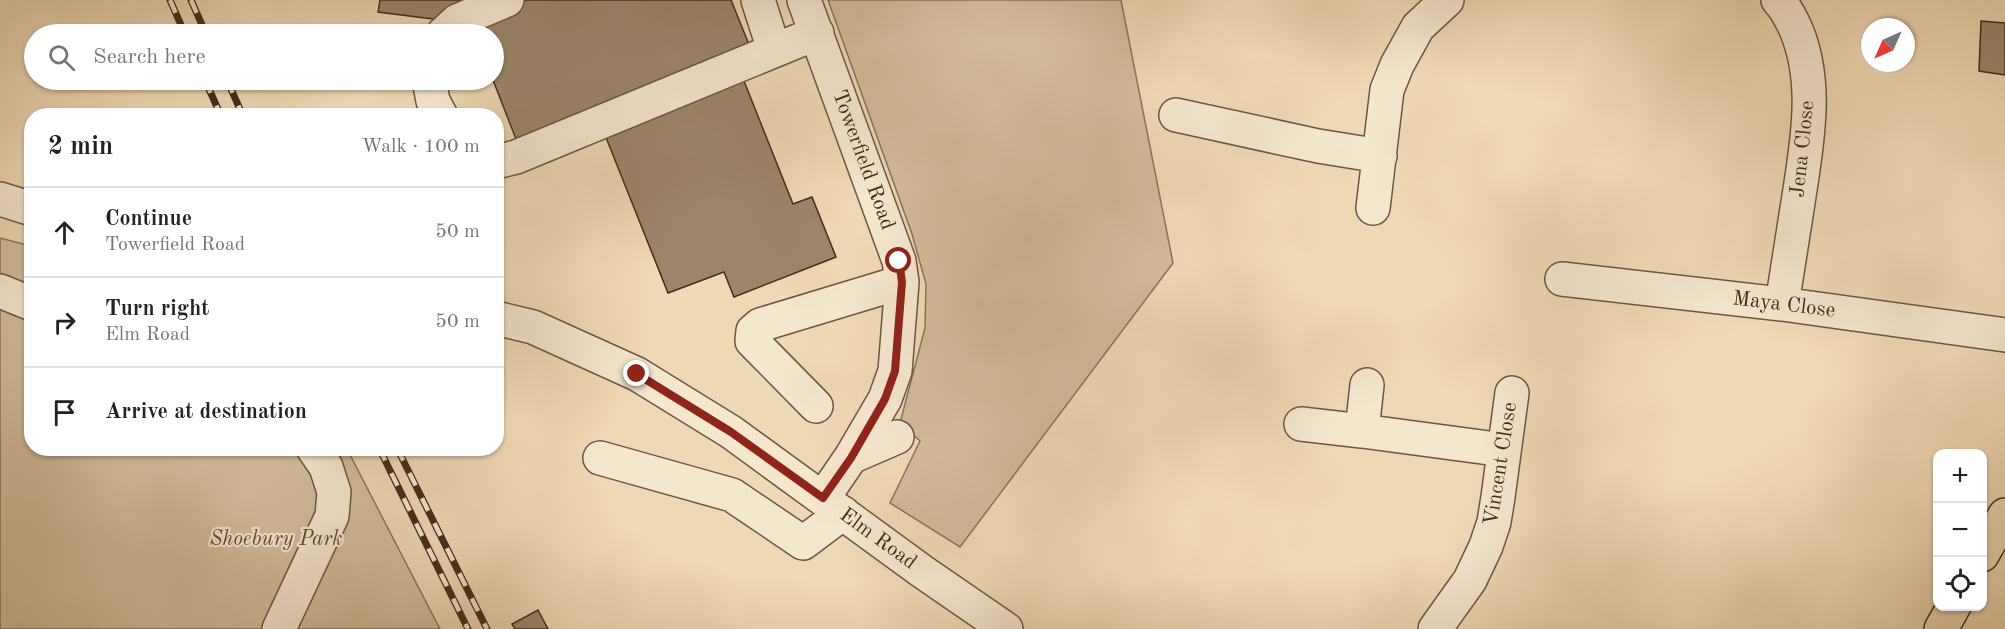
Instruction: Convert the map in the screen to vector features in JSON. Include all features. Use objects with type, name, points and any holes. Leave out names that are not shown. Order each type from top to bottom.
[{"type":"main road","points":[[1987,548],[2005,515]]},
{"type":"main road","points":[[1941,629],[1951,611]]},
{"type":"street","points":[[454,24],[507,0]]},
{"type":"street","points":[[758,0],[774,50]]},
{"type":"street","name":"Towerfield Road","points":[[600,458],[732,495],[802,543],[833,506],[851,458],[885,399],[895,371],[902,282],[899,261],[804,0]]},
{"type":"street","points":[[1373,208],[1387,90],[1397,65],[1418,27],[1447,0]]},
{"type":"street","name":"Jena Close","points":[[1779,0],[1801,39],[1808,80],[1809,120],[1782,304]]},
{"type":"street","points":[[504,160],[817,33]]},
{"type":"street","points":[[431,90],[437,108]]},
{"type":"street","points":[[1176,115],[1317,146],[1380,156]]},
{"type":"street","points":[[0,199],[24,206]]},
{"type":"street","name":"Maya Close","points":[[1562,279],[1782,304],[2005,335]]},
{"type":"street","points":[[816,406],[752,340],[753,331],[760,325],[902,282]]},
{"type":"street","points":[[0,291],[24,301]]},
{"type":"street","name":"Elm Road","points":[[504,320],[533,327],[637,374],[731,432],[1001,628]]},
{"type":"street","points":[[1362,431],[1367,385]]},
{"type":"street","name":"Vincent Close","points":[[1435,629],[1470,580],[1494,522],[1512,393]]},
{"type":"street","points":[[1301,424],[1504,450]]},
{"type":"street","points":[[851,458],[897,437]]},
{"type":"street","points":[[279,629],[332,516],[334,492],[326,467],[318,456]]},
{"type":"green space","points":[[828,0],[1121,0],[1173,263],[960,547],[890,503],[920,441],[900,423],[925,328],[926,284],[912,234]]},
{"type":"green space","name":"Shoebury Park","points":[[0,238],[24,244],[24,456],[351,456],[440,629],[0,629]]},
{"type":"building","points":[[380,0],[474,0],[441,20],[378,12]]},
{"type":"building","points":[[520,0],[731,0],[750,47],[516,139],[497,90],[504,90],[504,24],[477,24]]},
{"type":"building","points":[[1981,21],[2005,23],[2005,75],[1979,71]]},
{"type":"building","points":[[742,76],[793,204],[812,197],[836,257],[734,297],[724,272],[668,293],[603,130]]},
{"type":"building","points":[[538,610],[548,629],[515,629],[512,624]]},
{"type":"railway","points":[[170,0],[181,24]]},
{"type":"railway","points":[[191,0],[202,24]]},
{"type":"railway","points":[[209,90],[217,108]]},
{"type":"railway","points":[[231,90],[239,108]]},
{"type":"railway","points":[[383,456],[468,629]]},
{"type":"railway","points":[[401,456],[487,629]]},
{"type":"route","points":[[637,374],[731,432],[823,498],[851,458],[885,399],[895,371],[902,282],[899,261]]}]
